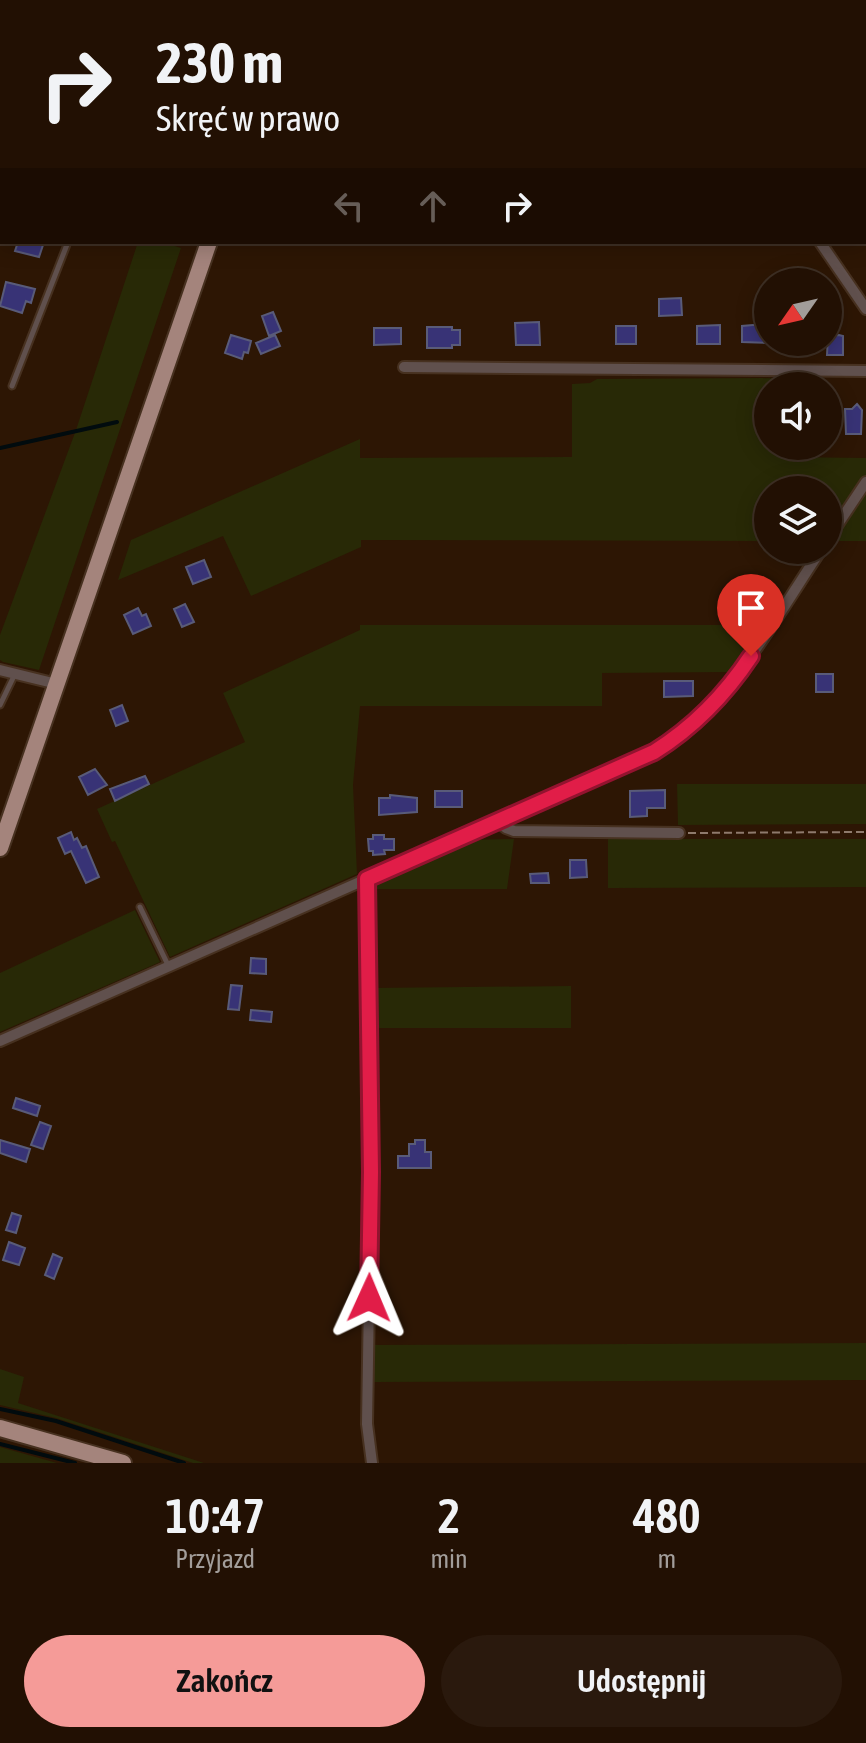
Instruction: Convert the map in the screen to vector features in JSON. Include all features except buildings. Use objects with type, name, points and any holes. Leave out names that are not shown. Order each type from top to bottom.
[{"type":"main road","points":[[0,848],[204,244]]},
{"type":"main road","points":[[0,1428],[123,1463]]},
{"type":"street","points":[[821,244],[866,309]]},
{"type":"street","points":[[404,367],[866,371]]},
{"type":"street","points":[[842,518],[866,482]]},
{"type":"street","points":[[0,1041],[654,752],[676,738],[709,709],[733,682],[812,564]]},
{"type":"street","points":[[1,669],[57,684]]},
{"type":"street","points":[[498,821],[514,831],[679,833]]},
{"type":"street","points":[[367,879],[371,1157],[367,1424],[372,1463]]},
{"type":"lane","points":[[12,386],[67,244]]},
{"type":"lane","points":[[0,705],[15,673]]},
{"type":"lane","points":[[140,907],[168,965]]},
{"type":"path","points":[[679,833],[866,832]]},
{"type":"shaded area","points":[[137,244],[168,244],[181,248],[39,670],[3,662],[0,660],[0,635],[76,430]]},
{"type":"shaded area","points":[[754,378],[754,460],[866,458],[866,477],[842,513],[842,476],[754,476],[754,541],[361,540],[361,547],[251,596],[223,536],[118,580],[131,540],[360,439],[360,458],[572,457],[572,384],[590,383],[597,379]]},
{"type":"shaded area","points":[[866,492],[866,541],[842,541],[842,528]]},
{"type":"shaded area","points":[[360,625],[767,625],[739,664],[734,664],[729,672],[602,673],[602,706],[360,706],[353,785],[357,874],[170,957],[97,809],[245,742],[223,693],[360,630]]},
{"type":"shaded area","points":[[677,784],[866,784],[866,824],[678,825]]},
{"type":"shaded area","points":[[514,839],[507,889],[373,889],[375,880],[466,840]]},
{"type":"shaded area","points":[[608,839],[866,839],[866,887],[608,888]]},
{"type":"shaded area","points":[[135,910],[160,962],[0,1032],[0,973]]},
{"type":"shaded area","points":[[571,986],[571,1028],[373,1028],[371,988]]},
{"type":"shaded area","points":[[866,1343],[866,1380],[371,1382],[371,1345]]},
{"type":"shaded area","points":[[0,1369],[24,1377],[18,1403],[204,1463],[193,1463],[56,1418],[0,1405]]},
{"type":"shaded area","points":[[0,1447],[57,1463],[0,1463]]},
{"type":"waterway","points":[[0,448],[117,422]]},
{"type":"waterway","points":[[0,1409],[56,1421],[184,1463]]},
{"type":"waterway","points":[[0,1444],[75,1463]]},
{"type":"route","points":[[369,1298],[371,1172],[367,879],[654,752],[676,738],[709,709],[751,656]]}]
